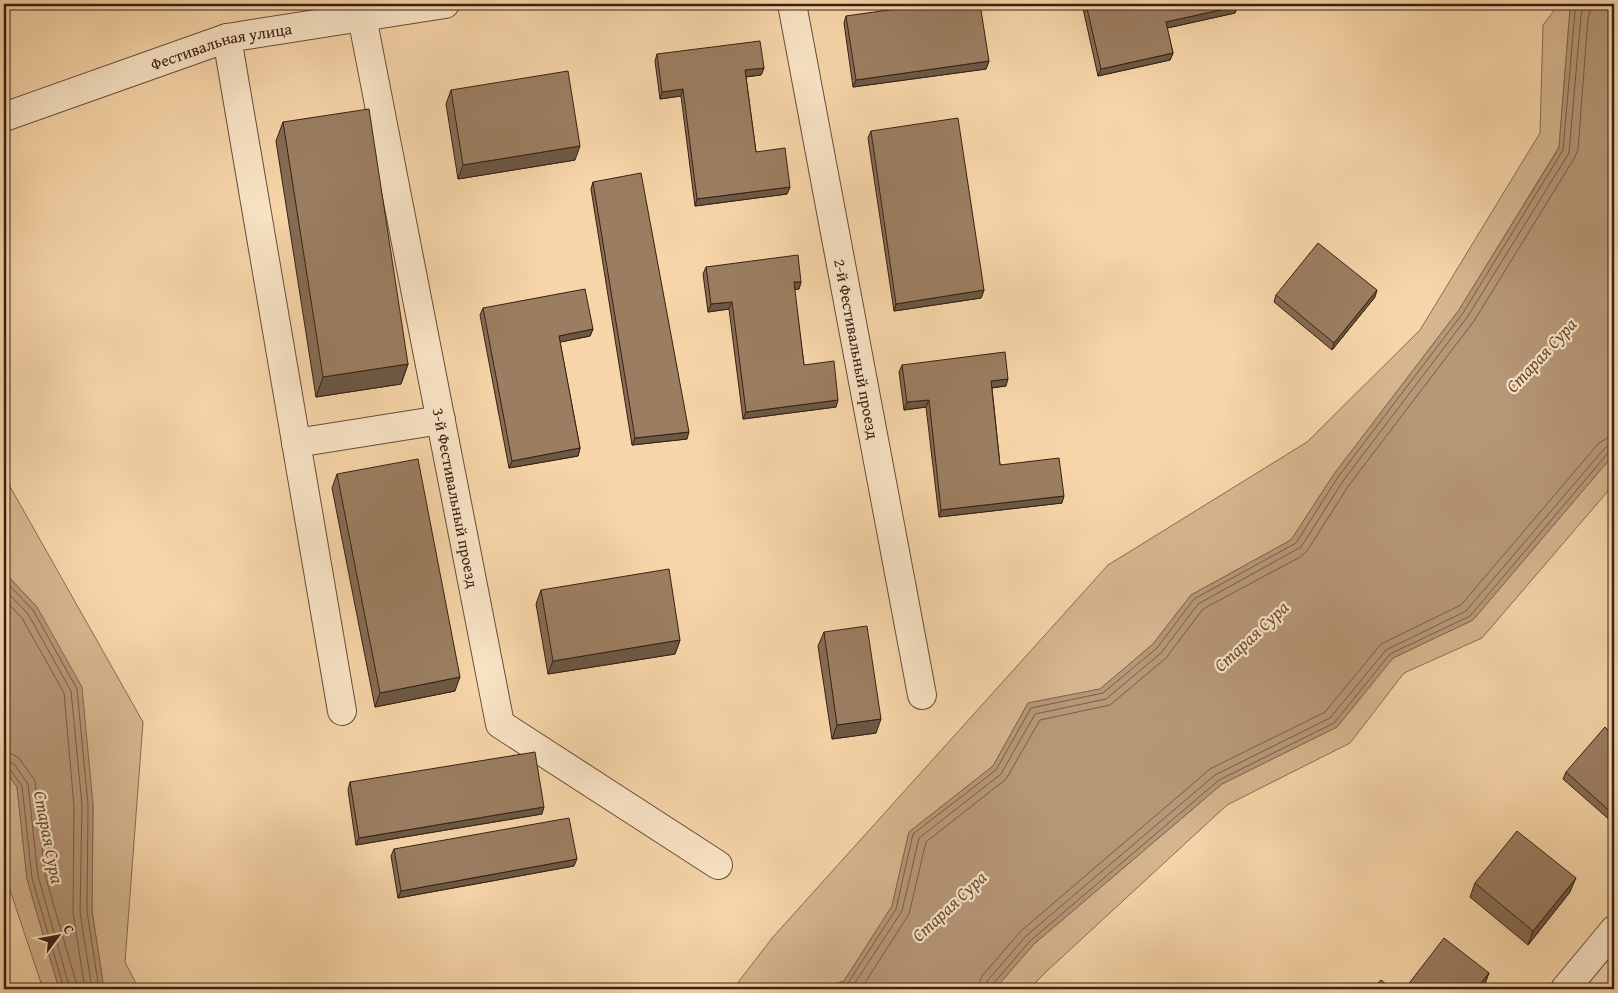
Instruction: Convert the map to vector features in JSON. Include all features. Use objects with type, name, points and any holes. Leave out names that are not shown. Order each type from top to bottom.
[{"type":"street","name":"Фестивальная улица","points":[[4,116],[226,38],[445,4]]},
{"type":"street","name":"2-й Фестивальный проезд","points":[[792,4],[922,695]]},
{"type":"street","name":"3-й Фестивальный проезд","points":[[362,17],[500,724],[718,866]]},
{"type":"street","points":[[226,38],[342,711]]},
{"type":"street","points":[[296,443],[441,420]]},
{"type":"street","points":[[1565,989],[1614,930]]},
{"type":"shaded area","points":[[1559,4],[1575,4],[1570,9],[1559,147],[1459,310],[1334,474],[1291,540],[1191,595],[1153,644],[1100,689],[1028,703],[993,766],[909,832],[892,906],[844,981],[817,989],[733,989],[773,937],[1108,565],[1307,442],[1420,330],[1540,133],[1543,25]]},
{"type":"shaded area","points":[[1614,454],[1614,484],[1482,638],[1404,673],[1350,743],[1227,805],[1029,989],[995,989],[1034,944],[1222,784],[1337,727],[1393,658],[1473,620]]},
{"type":"shaded area","points":[[4,476],[143,722],[125,962],[139,989],[104,989],[92,911],[93,805],[37,607],[4,572]]},
{"type":"shaded area","points":[[4,769],[17,787],[27,879],[59,989],[43,989],[7,881],[4,829]]},
{"type":"water","name":"Старая Сура","points":[[1575,4],[1614,4],[1614,454],[1473,620],[1393,658],[1337,727],[1222,784],[1034,944],[995,989],[817,989],[844,981],[892,906],[909,832],[993,766],[1028,703],[1100,689],[1153,644],[1191,595],[1291,540],[1334,474],[1459,310],[1559,148],[1570,9]]},
{"type":"water","name":"Старая Сура","points":[[4,572],[37,607],[82,687],[93,805],[92,911],[104,989],[59,989],[27,879],[17,787],[4,769]]},
{"type":"building","points":[[931,4],[980,4],[989,61],[856,80],[846,16]]},
{"type":"building","points":[[1086,4],[1237,4],[1238,6],[1166,22],[1173,53],[1101,69]]},
{"type":"building","points":[[760,41],[764,68],[745,70],[756,152],[785,148],[790,187],[697,199],[683,89],[662,92],[657,54]]},
{"type":"building","points":[[568,71],[580,146],[463,165],[451,90]]},
{"type":"building","points":[[369,109],[408,364],[323,377],[283,122]]},
{"type":"building","points":[[958,118],[984,290],[896,304],[871,131]]},
{"type":"building","points":[[641,173],[689,432],[635,438],[593,182]]},
{"type":"building","points":[[1318,243],[1377,290],[1334,343],[1276,295]]},
{"type":"building","points":[[798,255],[801,282],[794,282],[804,365],[834,361],[838,400],[746,412],[732,302],[711,304],[706,267]]},
{"type":"building","points":[[585,289],[593,329],[559,336],[580,448],[512,461],[483,308]]},
{"type":"building","points":[[1005,352],[1008,379],[991,381],[1000,465],[1059,458],[1064,496],[941,510],[929,400],[907,402],[902,365]]},
{"type":"building","points":[[418,459],[460,677],[380,693],[337,474]]},
{"type":"building","points":[[669,569],[680,640],[553,661],[541,590]]},
{"type":"building","points":[[867,626],[881,719],[837,725],[824,632]]},
{"type":"building","points":[[1605,727],[1614,736],[1614,815],[1566,772]]},
{"type":"building","points":[[535,752],[544,807],[359,838],[350,782]]},
{"type":"building","points":[[569,818],[577,859],[401,891],[394,849]]},
{"type":"building","points":[[1517,831],[1576,878],[1533,931],[1475,883]]},
{"type":"building","points":[[1444,938],[1489,973],[1476,989],[1411,989],[1407,986]]},
{"type":"building","points":[[1381,980],[1392,989],[1372,989]]}]
